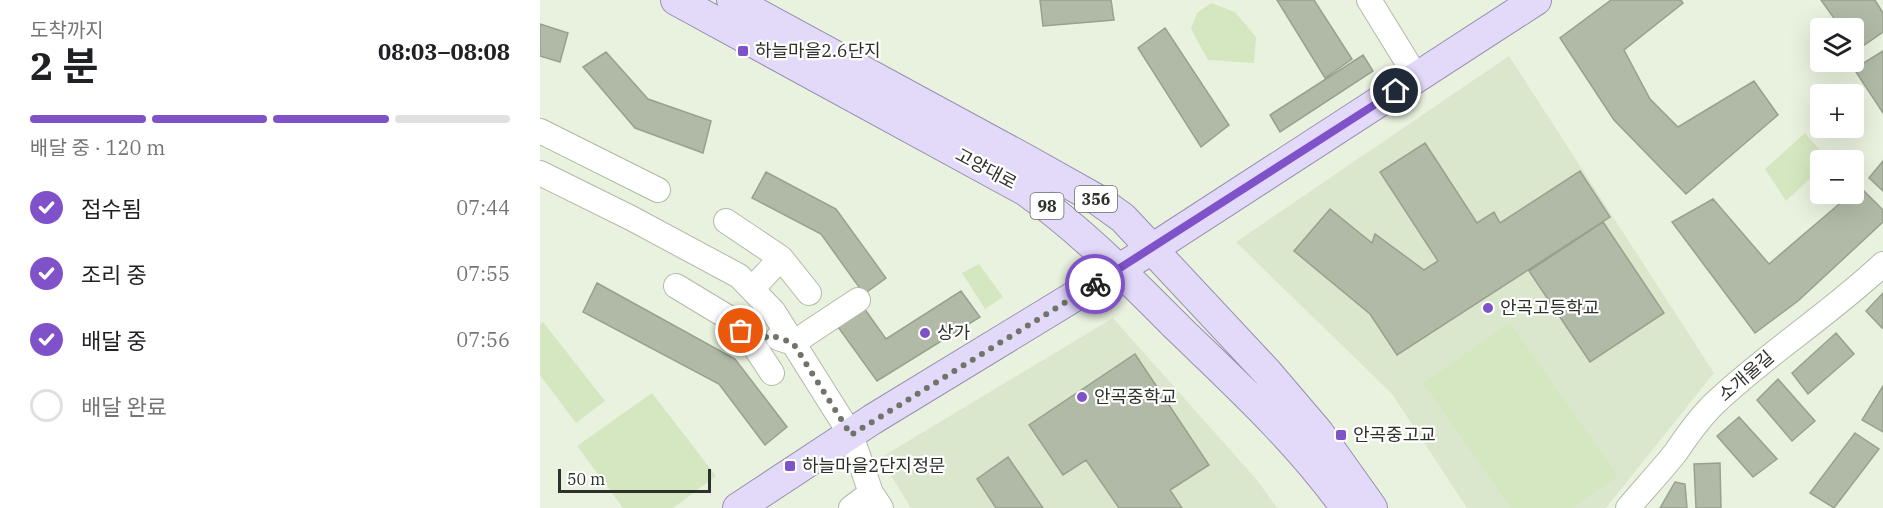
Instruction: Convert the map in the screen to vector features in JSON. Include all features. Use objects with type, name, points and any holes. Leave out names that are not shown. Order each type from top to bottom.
[{"type":"main road","name":"고양대로","points":[[676,0],[1026,191],[1079,232],[1242,387],[1325,479],[1346,508]]},
{"type":"main road","name":"고양대로","points":[[732,0],[1098,200],[1124,218],[1266,371],[1318,432],[1372,508]]},
{"type":"main road","points":[[738,508],[851,435],[1152,249],[1536,0]]},
{"type":"street","points":[[1370,0],[1417,78]]},
{"type":"street","points":[[540,131],[658,190]]},
{"type":"street","points":[[540,173],[631,218],[729,271],[752,289],[773,311],[851,435],[876,501],[851,508]]},
{"type":"street","points":[[726,221],[781,258],[809,293]]},
{"type":"street","points":[[752,289],[781,258]]},
{"type":"street","name":"소개울길","points":[[1628,508],[1675,453],[1693,426],[1715,403],[1777,349],[1834,307],[1883,264]]},
{"type":"street","points":[[676,286],[729,318],[753,344],[772,374]]},
{"type":"street","points":[[793,343],[858,300]]},
{"type":"street","points":[[753,344],[770,335],[793,343]]},
{"type":"shaded area","points":[[1211,3],[1235,12],[1256,37],[1254,63],[1208,60],[1191,29],[1197,13]]},
{"type":"shaded area","name":"안곡고등학교","points":[[1509,56],[1714,373],[1606,508],[1467,508],[1392,394],[1236,242]]},
{"type":"shaded area","points":[[1805,133],[1820,150],[1810,150],[1810,178],[1786,201],[1765,169]]},
{"type":"shaded area","points":[[979,264],[1003,297],[985,309],[962,273]]},
{"type":"shaded area","name":"안곡중학교","points":[[1113,318],[1257,480],[1277,508],[911,508],[880,458]]},
{"type":"shaded area","points":[[543,322],[605,401],[576,423],[540,375],[540,325]]},
{"type":"shaded area","points":[[1510,323],[1618,476],[1572,508],[1511,508],[1423,383]]},
{"type":"shaded area","points":[[652,393],[716,476],[673,508],[623,508],[577,446]]},
{"type":"building","points":[[1040,0],[1111,0],[1114,20],[1043,26]]},
{"type":"building","points":[[1277,0],[1314,0],[1352,59],[1325,78]]},
{"type":"building","points":[[1611,0],[1681,0],[1683,3],[1624,50],[1650,99],[1678,127],[1754,81],[1778,115],[1686,194],[1614,120],[1560,38]]},
{"type":"building","points":[[1821,0],[1875,0],[1883,13],[1883,32],[1864,45],[1864,18],[1834,18]]},
{"type":"building","points":[[540,24],[568,33],[560,62],[540,56]]},
{"type":"building","points":[[1165,28],[1229,125],[1201,147],[1138,48]]},
{"type":"building","points":[[1883,51],[1883,113],[1856,72],[1864,72],[1864,63]]},
{"type":"building","points":[[606,52],[648,99],[711,121],[703,153],[635,128],[583,67]]},
{"type":"building","points":[[1363,55],[1373,71],[1280,132],[1270,115]]},
{"type":"building","points":[[1425,143],[1477,223],[1494,212],[1500,223],[1580,171],[1610,217],[1397,355],[1370,314],[1294,251],[1330,209],[1372,243],[1375,234],[1424,270],[1438,261],[1380,172]]},
{"type":"building","points":[[1883,161],[1883,191],[1869,178]]},
{"type":"building","points":[[766,172],[836,209],[886,278],[864,294],[821,234],[752,198]]},
{"type":"building","points":[[1864,191],[1883,210],[1883,222],[1798,301],[1755,333],[1672,222],[1713,199],[1769,264],[1839,204],[1864,204]]},
{"type":"building","points":[[1603,222],[1664,313],[1590,362],[1529,271]]},
{"type":"building","points":[[597,283],[735,359],[787,427],[765,445],[719,384],[583,312]]},
{"type":"building","name":"상가","points":[[961,291],[980,317],[877,381],[838,327],[864,308],[886,339]]},
{"type":"building","points":[[1883,293],[1883,328],[1882,328],[1866,311]]},
{"type":"building","points":[[1836,333],[1854,354],[1808,394],[1792,373]]},
{"type":"building","points":[[1135,354],[1209,465],[1170,490],[1182,508],[1119,508],[1086,460],[1063,475],[1029,425]]},
{"type":"building","points":[[1778,379],[1815,421],[1792,441],[1757,400]]},
{"type":"building","points":[[1883,386],[1883,432],[1862,420]]},
{"type":"building","points":[[1739,417],[1777,459],[1753,477],[1717,436]]},
{"type":"building","points":[[1855,433],[1879,449],[1834,508],[1810,493]]},
{"type":"building","points":[[1008,457],[1043,508],[996,508],[977,479]]},
{"type":"building","points":[[1720,463],[1721,508],[1696,508],[1694,464]]},
{"type":"building","points":[[1675,482],[1685,484],[1687,508],[1660,508]]},
{"type":"way so far","points":[[741,331],[753,344],[770,335],[793,343],[851,435],[873,418],[1095,284]]},
{"type":"place","name":"하늘마을2.6단지","points":[[743,51]]},
{"type":"place","name":"안곡고등학교","points":[[1488,308]]},
{"type":"place","name":"상가","points":[[925,333]]},
{"type":"place","name":"안곡중학교","points":[[1082,397]]},
{"type":"place","name":"안곡중고교","points":[[1341,435]]},
{"type":"place","name":"하늘마을2단지정문","points":[[790,466]]},
{"type":"route","points":[[1095,284],[1396,91]]}]
